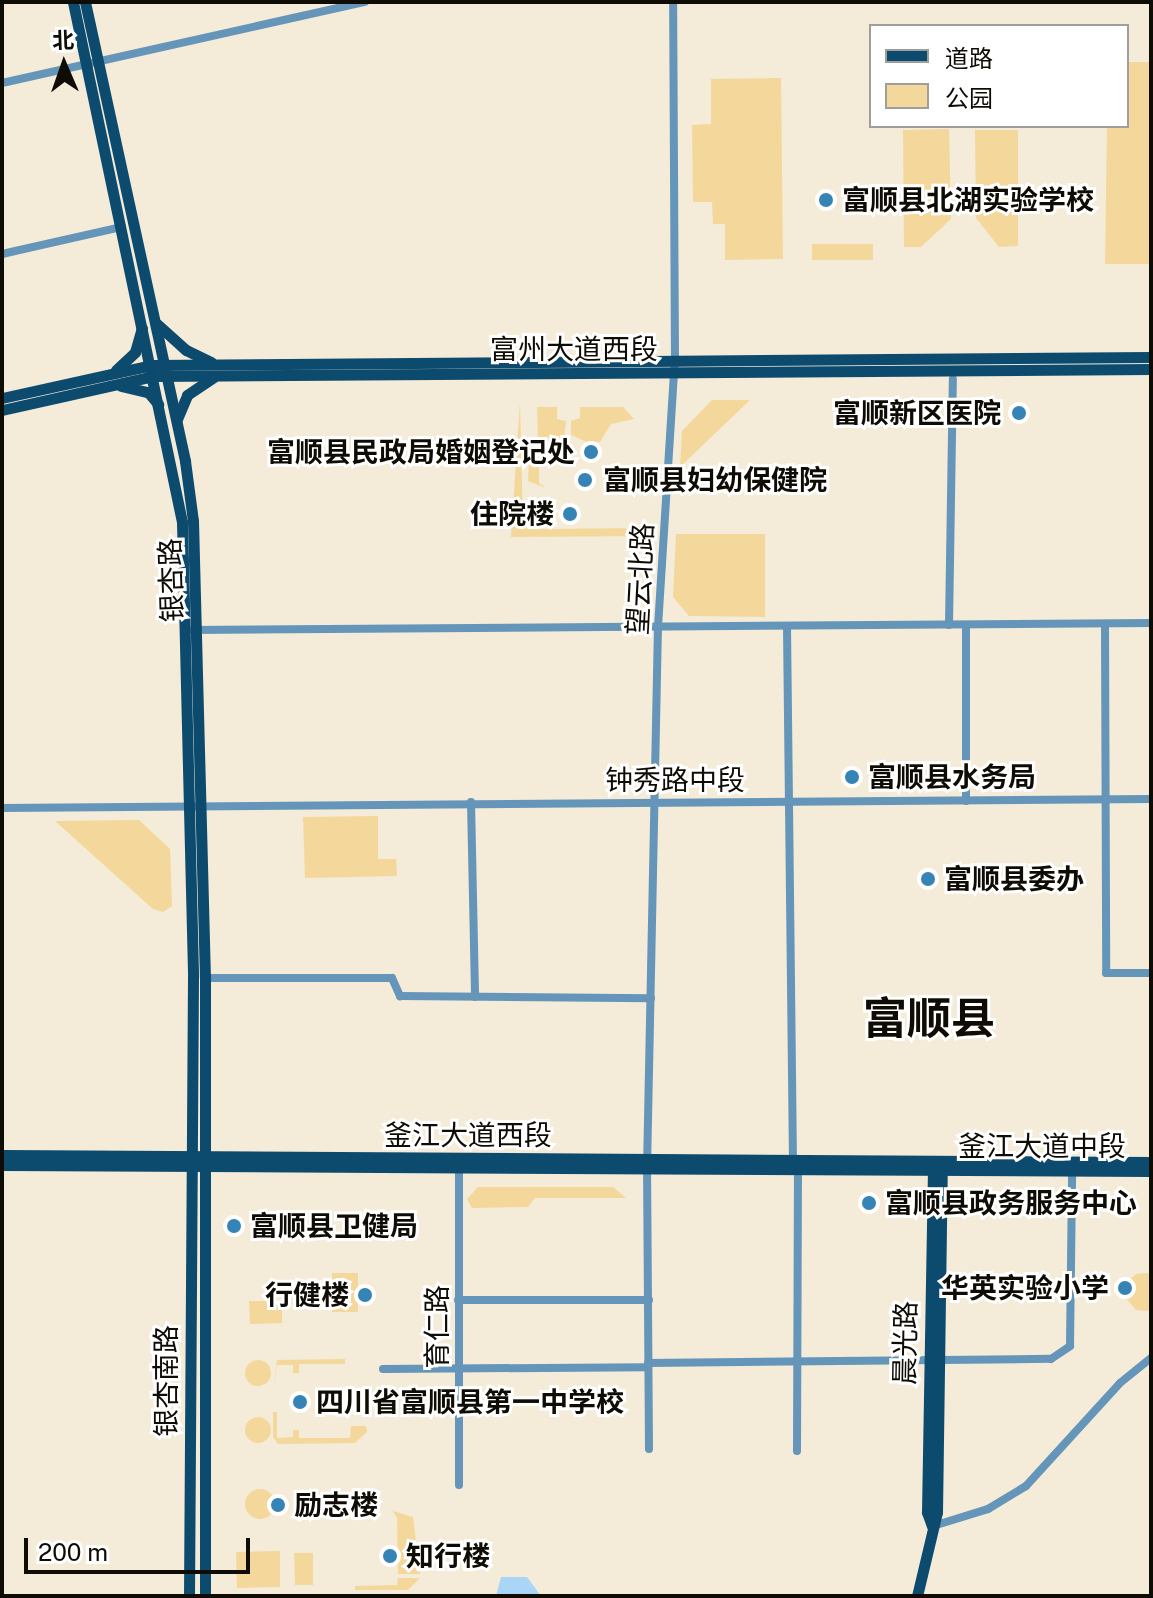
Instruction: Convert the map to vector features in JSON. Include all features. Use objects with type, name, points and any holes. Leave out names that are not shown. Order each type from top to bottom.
[{"type":"main road","name":"银杏路","points":[[73,2],[93,63],[159,370],[177,420],[190,489],[198,1162]]},
{"type":"main road","name":"银杏路","points":[[85,2],[122,227],[149,323]]},
{"type":"main road","points":[[162,411],[148,392],[111,380],[135,352],[149,323],[216,370],[187,395],[177,420]]},
{"type":"main road","name":"富州大道西段","points":[[2,398],[159,370],[674,366],[1151,357]]},
{"type":"main road","name":"富州大道西段","points":[[674,366],[1151,369]]},
{"type":"main road","name":"银杏路","points":[[159,370],[162,411],[182,522],[191,630]]},
{"type":"main road","name":"富州大道西段","points":[[2,410],[111,380]]},
{"type":"main road","name":"银杏路","points":[[194,805],[205,978],[198,1162]]},
{"type":"main road","name":"釜江大道西段","points":[[2,1155],[459,1169],[647,1164]]},
{"type":"main road","name":"釜江大道西段","points":[[2,1165],[198,1162],[937,1165]]},
{"type":"main road","name":"银杏南路","points":[[189,1596],[198,1162]]},
{"type":"main road","name":"银杏南路","points":[[198,1162],[205,1596]]},
{"type":"main road","name":"釜江大道中段","points":[[937,1165],[1151,1162]]},
{"type":"main road","name":"釜江大道中段","points":[[937,1165],[1151,1171]]},
{"type":"main road","name":"晨光路","points":[[917,1596],[937,1512],[934,1359],[937,1165]]},
{"type":"street","points":[[2,83],[365,2]]},
{"type":"street","name":"望云北路","points":[[649,1449],[647,1164],[658,627],[674,366],[673,2]]},
{"type":"street","points":[[2,254],[122,227]]},
{"type":"street","points":[[949,625],[953,379]]},
{"type":"street","points":[[191,630],[1151,623]]},
{"type":"street","points":[[1105,624],[1106,973],[1151,973]]},
{"type":"street","points":[[966,625],[966,801]]},
{"type":"street","points":[[787,626],[797,1451]]},
{"type":"street","name":"钟秀路中段","points":[[2,808],[1151,799]]},
{"type":"street","points":[[471,802],[475,997]]},
{"type":"street","points":[[205,978],[392,978],[400,996],[651,998]]},
{"type":"street","name":"育仁路","points":[[459,1169],[459,1485]]},
{"type":"street","points":[[383,1369],[1051,1359],[1070,1346],[1072,1171]]},
{"type":"street","points":[[458,1300],[649,1300]]},
{"type":"street","points":[[932,1526],[988,1509],[1026,1486],[1120,1383],[1151,1358]]},
{"type":"green space","points":[[1129,62],[1151,62],[1151,264],[1105,264],[1107,128],[1129,128]]},
{"type":"green space","points":[[781,78],[783,259],[725,260],[725,224],[713,224],[712,202],[693,202],[692,125],[711,124],[711,79]]},
{"type":"green space","points":[[949,129],[951,219],[921,247],[904,247],[903,130]]},
{"type":"green space","points":[[975,130],[1018,130],[1018,246],[999,247],[976,218]]},
{"type":"green space","points":[[812,244],[873,244],[873,260],[812,260]]},
{"type":"green space","points":[[712,400],[750,400],[680,467],[682,431]]},
{"type":"green space","points":[[520,402],[523,523],[537,529],[647,528],[652,536],[511,537]]},
{"type":"green space","points":[[537,407],[557,407],[557,419],[566,421],[564,438],[538,438]]},
{"type":"green space","points":[[580,407],[623,407],[634,419],[611,424],[600,442],[589,443],[571,435],[571,421],[580,418]]},
{"type":"green space","points":[[536,449],[548,449],[539,451],[539,483],[546,488],[528,481],[529,456]]},
{"type":"green space","points":[[676,534],[765,534],[765,617],[689,616],[673,597]]},
{"type":"green space","points":[[378,816],[378,859],[396,859],[397,876],[305,878],[303,817]]},
{"type":"green space","points":[[139,820],[170,849],[172,906],[163,912],[153,909],[55,821]]},
{"type":"green space","points":[[478,1187],[613,1187],[626,1198],[535,1198],[528,1207],[472,1208],[467,1199]]},
{"type":"green space","points":[[332,1273],[358,1273],[358,1312],[332,1312]]},
{"type":"green space","points":[[1151,1273],[1151,1311],[1136,1310],[1124,1296],[1126,1283],[1136,1274]]},
{"type":"green space","points":[[249,1301],[282,1301],[282,1323],[250,1324]]},
{"type":"green space","points":[[345,1359],[345,1364],[299,1364],[299,1373],[293,1373],[293,1365],[277,1365],[273,1391],[277,1360]]},
{"type":"green space","points":[[258,1360],[267,1364],[271,1373],[267,1382],[258,1386],[249,1382],[245,1373],[249,1364]]},
{"type":"green space","points":[[273,1412],[277,1412],[277,1438],[293,1437],[293,1430],[299,1430],[299,1438],[350,1438],[351,1426],[366,1426],[367,1432],[355,1443],[278,1444],[273,1437]]},
{"type":"green space","points":[[258,1417],[267,1421],[271,1430],[267,1439],[258,1443],[249,1439],[245,1430],[249,1421]]},
{"type":"green space","points":[[260,1489],[266,1490],[274,1498],[274,1510],[266,1518],[260,1519],[254,1518],[246,1510],[245,1504],[246,1498],[254,1490]]},
{"type":"green space","points":[[393,1511],[413,1517],[420,1574],[398,1574],[397,1518]]},
{"type":"green space","points":[[280,1551],[280,1587],[237,1588],[236,1552]]},
{"type":"green space","points":[[294,1553],[313,1553],[313,1585],[295,1585]]},
{"type":"green space","points":[[398,1578],[420,1578],[408,1590],[355,1590],[355,1586],[397,1585]]},
{"type":"water","points":[[501,1577],[527,1577],[541,1596],[496,1596]]},
{"type":"place","name":"富顺县北湖实验学校","points":[[826,200]]},
{"type":"place","name":"富顺新区医院","points":[[1019,413]]},
{"type":"place","name":"富顺县民政局婚姻登记处","points":[[591,452]]},
{"type":"place","name":"富顺县妇幼保健院","points":[[585,480]]},
{"type":"place","name":"住院楼","points":[[570,514]]},
{"type":"place","name":"富顺县水务局","points":[[852,777]]},
{"type":"place","name":"富顺县委办","points":[[928,879]]},
{"type":"place","name":"富顺县政务服务中心","points":[[869,1203]]},
{"type":"place","name":"富顺县卫健局","points":[[234,1226]]},
{"type":"place","name":"华英实验小学","points":[[1125,1288]]},
{"type":"place","name":"行健楼","points":[[365,1295]]},
{"type":"place","name":"四川省富顺县第一中学校","points":[[300,1402]]},
{"type":"place","name":"励志楼","points":[[278,1505]]},
{"type":"place","name":"知行楼","points":[[390,1556]]},
{"type":"district","name":"富顺县","points":[[929,1018]]}]
